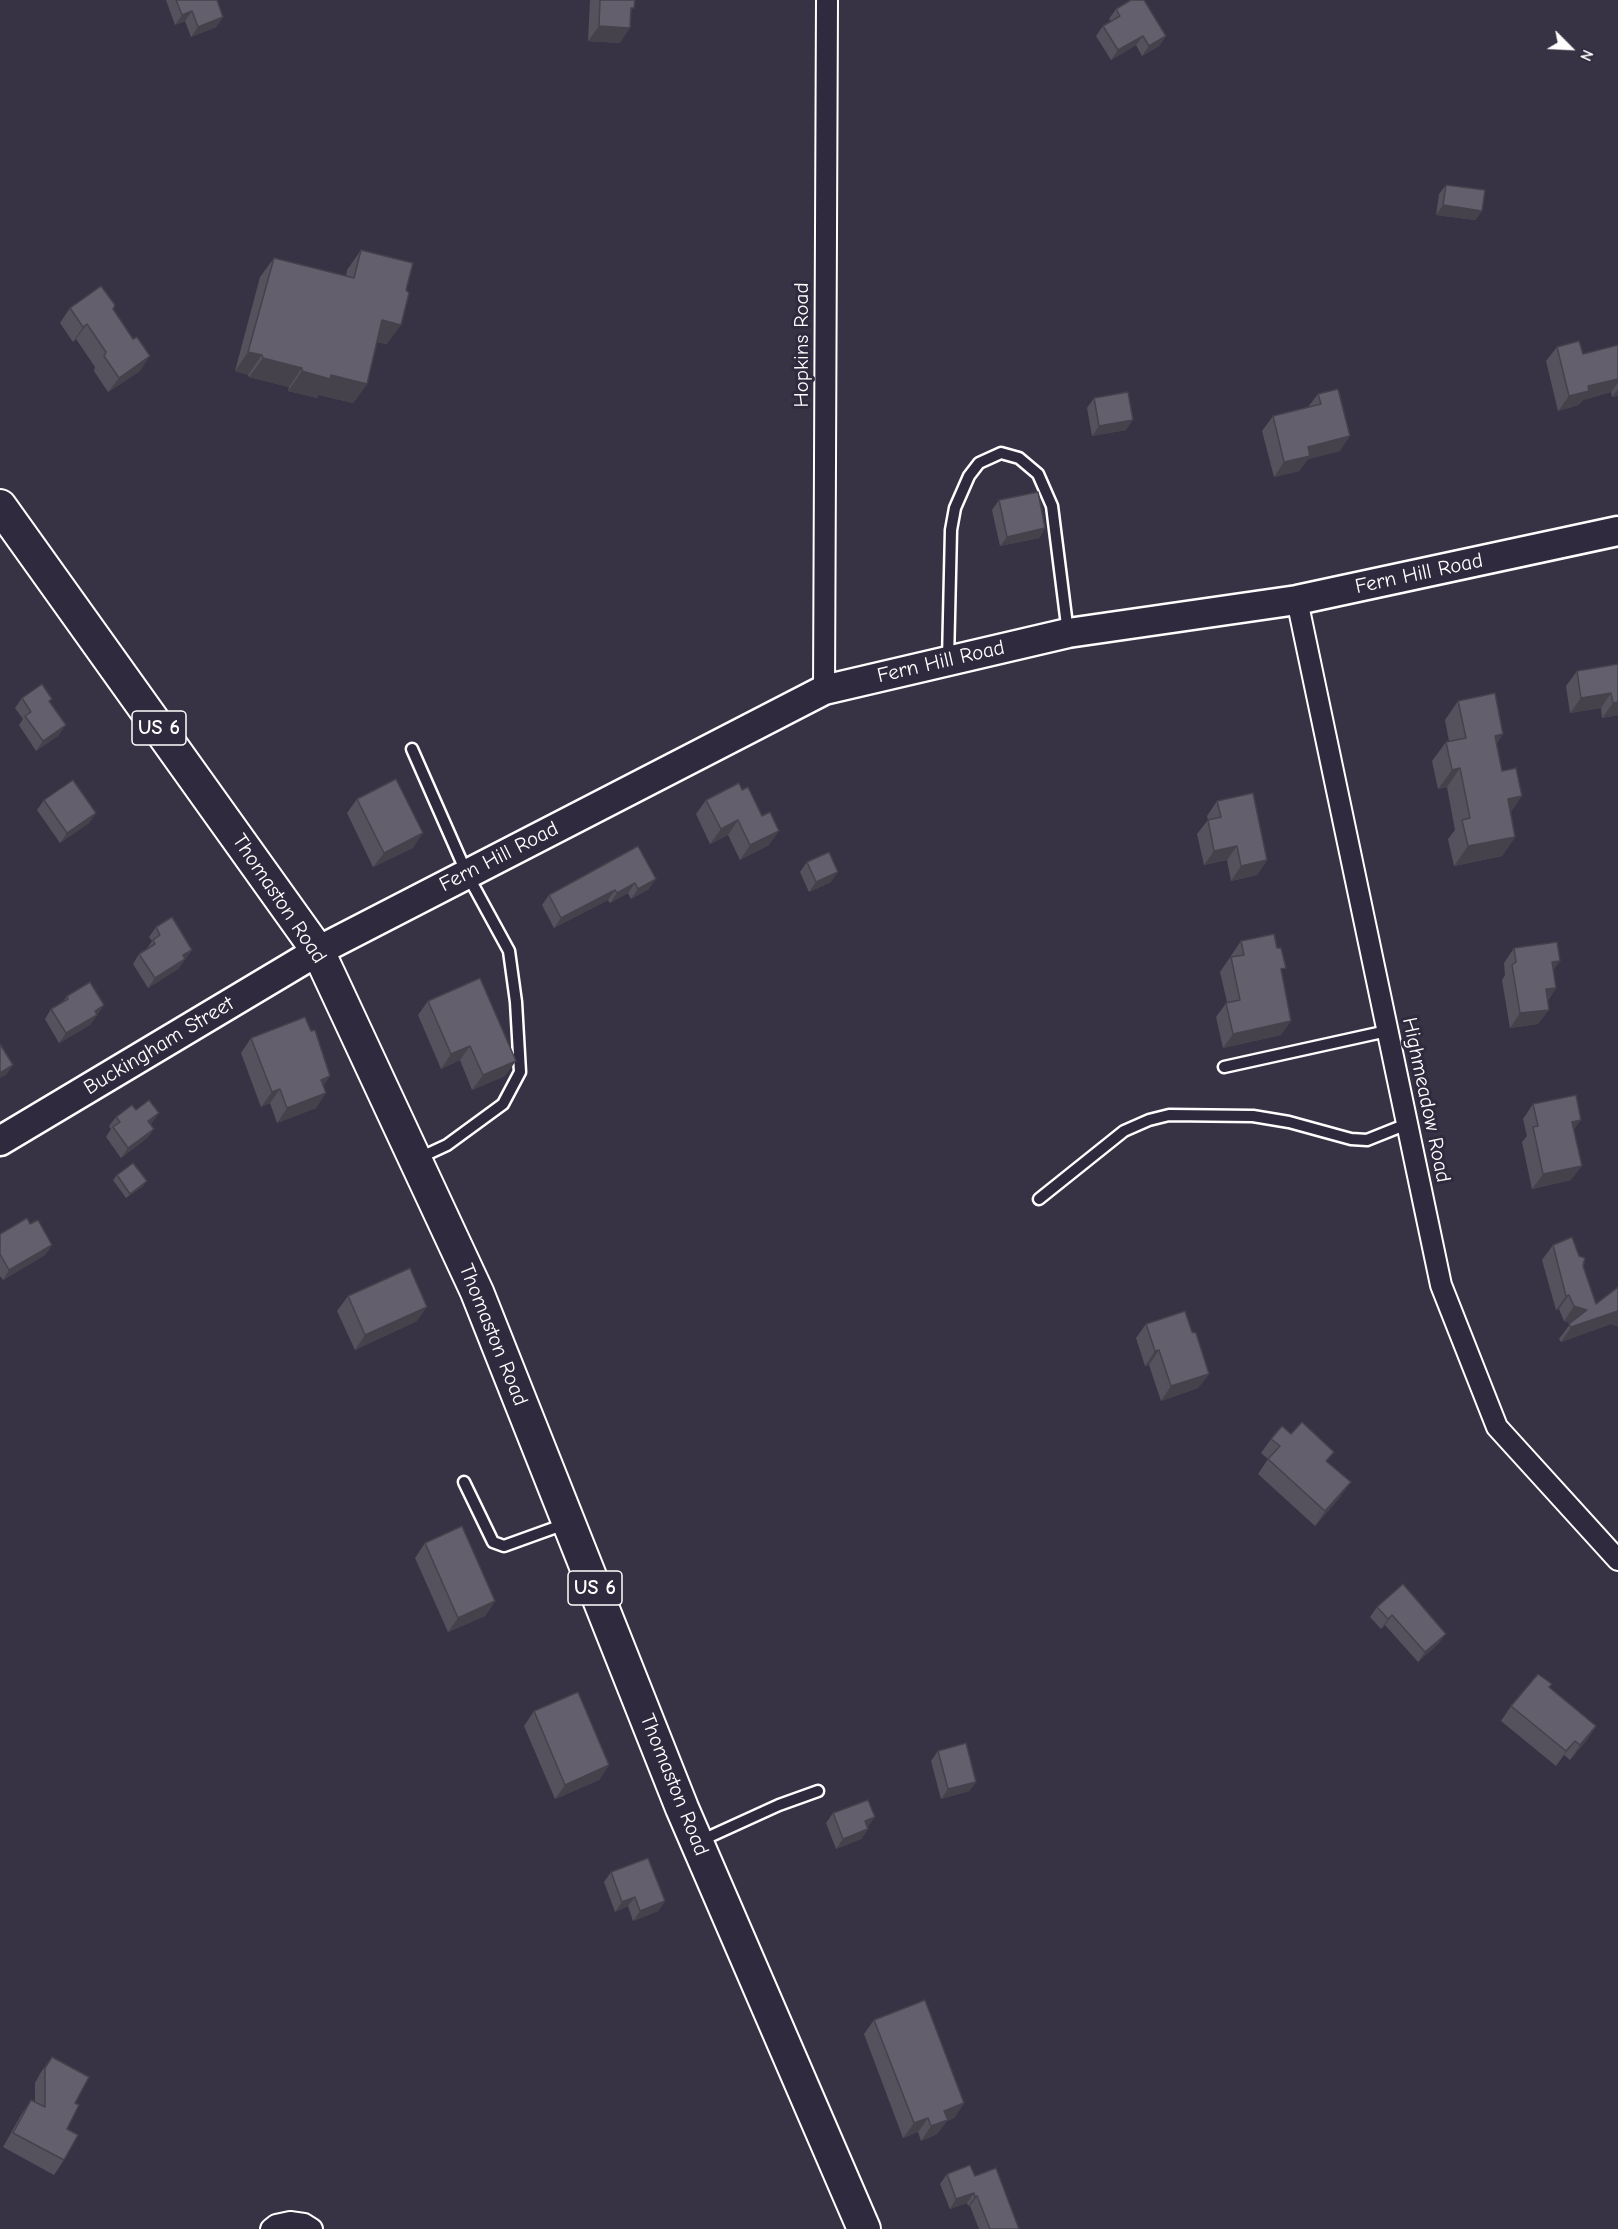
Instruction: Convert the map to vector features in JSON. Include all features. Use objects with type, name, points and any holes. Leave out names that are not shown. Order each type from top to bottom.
[{"type":"main road","name":"Thomaston Road","points":[[0,506],[318,951],[477,1292],[697,1842],[864,2229]]},
{"type":"street","name":"Hopkins Road","points":[[824,690],[827,0]]},
{"type":"street","name":"Fern Hill Road","points":[[318,951],[824,690],[1068,633],[1297,600],[1618,531]]},
{"type":"street","name":"Highmeadow Road","points":[[1297,600],[1441,1285],[1497,1428],[1618,1560]]},
{"type":"street","name":"Buckingham Street","points":[[0,1141],[318,951]]},
{"type":"street","points":[[271,2229],[276,2225],[290,2222],[304,2224],[312,2229]]},
{"type":"lane","points":[[948,661],[951,530],[954,508],[969,476],[980,463],[1001,453],[1019,458],[1038,474],[1052,506],[1068,633]]},
{"type":"lane","points":[[412,749],[467,874],[509,951],[516,1002],[520,1072],[503,1104],[447,1145],[415,1159]]},
{"type":"lane","points":[[1224,1067],[1387,1031]]},
{"type":"lane","points":[[1039,1199],[1124,1131],[1169,1114],[1253,1116],[1289,1122],[1351,1139],[1367,1140],[1407,1124]]},
{"type":"lane","points":[[464,1482],[493,1542],[504,1546],[568,1522]]},
{"type":"lane","points":[[697,1842],[779,1805],[818,1791]]},
{"type":"building","points":[[176,0],[217,0],[223,17],[198,27],[192,11],[182,15]]},
{"type":"building","points":[[600,0],[635,0],[634,8],[631,8],[630,28],[599,26]]},
{"type":"building","points":[[1131,0],[1144,0],[1166,36],[1149,46],[1143,36],[1118,50],[1103,26],[1120,16],[1116,9]]},
{"type":"building","points":[[1446,185],[1485,190],[1482,211],[1443,205]]},
{"type":"building","points":[[361,250],[413,263],[401,325],[382,320],[367,384],[331,375],[330,379],[248,352],[274,258],[354,278]]},
{"type":"building","points":[[101,286],[115,305],[113,309],[133,339],[137,337],[150,356],[119,378],[104,356],[106,352],[87,324],[83,327],[70,308]]},
{"type":"building","points":[[1579,341],[1583,354],[1618,345],[1618,379],[1588,386],[1589,391],[1569,396],[1557,347]]},
{"type":"building","points":[[1338,389],[1350,436],[1308,447],[1310,456],[1284,462],[1273,416],[1321,404],[1318,394]]},
{"type":"building","points":[[1128,392],[1133,420],[1099,426],[1094,398]]},
{"type":"building","points":[[1038,492],[1045,528],[1007,537],[999,500]]},
{"type":"building","points":[[1618,664],[1618,702],[1613,703],[1611,693],[1581,698],[1577,671]]},
{"type":"building","points":[[42,684],[52,699],[49,701],[66,725],[43,741],[25,716],[31,712],[22,698]]},
{"type":"building","points":[[1495,693],[1503,734],[1495,736],[1502,771],[1516,768],[1522,796],[1508,799],[1515,837],[1468,846],[1462,820],[1470,818],[1460,768],[1452,770],[1446,742],[1466,738],[1458,701]]},
{"type":"building","points":[[396,779],[423,833],[384,853],[357,799]]},
{"type":"building","points":[[73,780],[96,813],[67,833],[44,800]]},
{"type":"building","points":[[739,783],[742,790],[748,787],[762,816],[770,812],[779,831],[750,845],[738,820],[721,829],[706,800]]},
{"type":"building","points":[[1253,793],[1267,860],[1241,866],[1237,846],[1214,851],[1208,820],[1221,817],[1217,801]]},
{"type":"building","points":[[638,846],[656,879],[638,889],[635,883],[617,893],[615,890],[561,918],[549,895]]},
{"type":"building","points":[[829,852],[838,872],[816,882],[807,862]]},
{"type":"building","points":[[172,917],[192,950],[183,955],[185,959],[155,978],[139,954],[155,944],[153,940],[160,935],[156,927]]},
{"type":"building","points":[[1274,934],[1277,948],[1281,948],[1286,968],[1281,969],[1291,1021],[1233,1034],[1226,1003],[1240,1000],[1231,957],[1244,955],[1241,941]]},
{"type":"building","points":[[1557,942],[1560,961],[1552,962],[1556,988],[1546,989],[1549,1010],[1520,1013],[1512,965],[1516,962],[1514,948]]},
{"type":"building","points":[[480,978],[516,1061],[483,1075],[470,1046],[451,1054],[428,1001]]},
{"type":"building","points":[[90,982],[104,1005],[95,1011],[97,1015],[66,1033],[51,1009]]},
{"type":"building","points":[[305,1017],[311,1031],[315,1030],[330,1076],[321,1080],[326,1093],[287,1108],[280,1089],[272,1092],[251,1038]]},
{"type":"building","points":[[0,1044],[13,1065],[0,1073]]},
{"type":"building","points":[[1576,1095],[1581,1120],[1572,1122],[1582,1166],[1543,1174],[1533,1127],[1538,1126],[1533,1104]]},
{"type":"building","points":[[149,1100],[159,1113],[148,1121],[154,1129],[128,1148],[113,1127],[120,1122],[116,1117],[132,1105],[136,1110]]},
{"type":"building","points":[[133,1163],[147,1181],[130,1194],[117,1175]]},
{"type":"building","points":[[27,1218],[30,1224],[38,1220],[52,1245],[9,1270],[0,1254],[0,1234]]},
{"type":"building","points":[[1572,1237],[1579,1256],[1585,1258],[1583,1266],[1596,1304],[1618,1287],[1618,1311],[1571,1327],[1569,1324],[1587,1310],[1574,1306],[1569,1295],[1566,1296],[1553,1245]]},
{"type":"building","points":[[410,1268],[427,1307],[365,1335],[348,1296]]},
{"type":"building","points":[[1185,1311],[1192,1332],[1196,1333],[1209,1374],[1171,1386],[1159,1350],[1155,1351],[1146,1324]]},
{"type":"building","points":[[1302,1422],[1334,1452],[1326,1461],[1351,1482],[1325,1511],[1268,1459],[1280,1446],[1271,1439],[1282,1426],[1291,1434]]},
{"type":"building","points":[[462,1526],[495,1601],[458,1618],[425,1543]]},
{"type":"building","points":[[1403,1584],[1446,1634],[1425,1652],[1392,1615],[1388,1619],[1377,1607]]},
{"type":"building","points":[[1538,1674],[1552,1684],[1549,1687],[1596,1726],[1580,1745],[1575,1741],[1566,1751],[1511,1706]]},
{"type":"building","points":[[578,1692],[609,1765],[565,1785],[534,1711]]},
{"type":"building","points":[[966,1743],[976,1782],[948,1789],[938,1751]]},
{"type":"building","points":[[868,1800],[875,1817],[865,1821],[868,1829],[843,1839],[833,1813]]},
{"type":"building","points":[[648,1858],[665,1901],[640,1911],[635,1897],[622,1902],[611,1872]]},
{"type":"building","points":[[925,2000],[964,2103],[944,2111],[948,2120],[931,2126],[928,2118],[914,2123],[874,2020]]},
{"type":"building","points":[[52,2057],[89,2077],[75,2103],[79,2105],[67,2129],[78,2135],[64,2160],[13,2133],[31,2100],[45,2107],[45,2068]]},
{"type":"building","points":[[970,2165],[975,2176],[996,2168],[1019,2229],[990,2229],[974,2193],[956,2199],[947,2174]]}]
